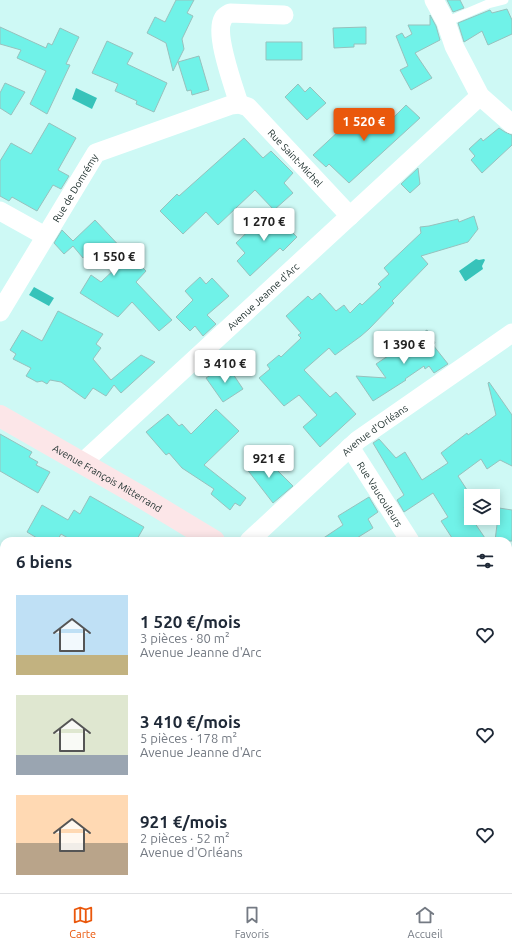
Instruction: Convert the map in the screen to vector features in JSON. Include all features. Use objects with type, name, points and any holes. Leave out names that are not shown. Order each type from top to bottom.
[{"type":"main road","name":"Avenue François Mitterrand","points":[[0,416],[207,537]]},
{"type":"street","points":[[434,0],[446,22],[454,46],[480,96],[512,124]]},
{"type":"street","points":[[239,104],[223,51],[221,24],[223,17],[230,13],[284,15]]},
{"type":"street","name":"Avenue Jeanne d'Arc","points":[[82,463],[480,96]]},
{"type":"street","name":"Rue Saint-Michel","points":[[239,104],[248,107],[350,216]]},
{"type":"street","name":"Rue de Domrémy","points":[[0,312],[96,153],[231,105],[239,104]]},
{"type":"street","points":[[0,211],[45,236]]},
{"type":"street","name":"Avenue d'Orléans","points":[[252,537],[358,440],[512,333]]},
{"type":"street","name":"Rue Vaucouleurs","points":[[350,447],[407,537]]},
{"type":"lane","points":[[446,22],[488,4],[504,0]]},
{"type":"water","points":[[76,88],[97,98],[92,109],[72,99]]},
{"type":"water","points":[[476,259],[485,260],[482,266],[483,269],[465,281],[459,271]]},
{"type":"water","points":[[34,287],[54,298],[49,306],[29,295]]},
{"type":"building","points":[[176,0],[194,0],[187,13],[193,16],[182,39],[184,49],[173,71],[166,43],[147,33],[155,17],[165,22]]},
{"type":"building","points":[[447,0],[460,0],[464,8],[453,12]]},
{"type":"building","points":[[507,9],[512,20],[512,34],[488,45],[482,31],[464,42],[458,23],[490,10],[492,13]]},
{"type":"building","points":[[430,15],[436,26],[440,40],[415,53],[432,78],[411,90],[400,70],[408,66],[396,36],[402,33],[405,38],[412,34],[408,25],[430,25]]},
{"type":"building","points":[[0,27],[46,48],[48,43],[52,45],[60,28],[79,37],[66,64],[70,65],[47,114],[30,104],[46,71],[17,58],[21,50],[0,44]]},
{"type":"building","points":[[366,27],[366,44],[354,44],[354,47],[334,48],[333,28]]},
{"type":"building","points":[[107,41],[133,53],[127,64],[167,83],[154,112],[136,104],[137,101],[115,91],[118,84],[92,73]]},
{"type":"building","points":[[266,42],[302,42],[302,60],[266,60]]},
{"type":"building","points":[[199,56],[209,90],[192,95],[191,90],[187,91],[178,62]]},
{"type":"building","points":[[5,83],[25,92],[11,115],[0,108],[0,93]]},
{"type":"building","points":[[298,84],[305,92],[310,87],[326,103],[307,120],[285,97]]},
{"type":"building","points":[[406,105],[420,118],[349,183],[329,164],[326,167],[313,155],[354,117],[364,128],[385,108],[394,117]]},
{"type":"building","points":[[49,123],[76,138],[58,170],[69,176],[61,189],[53,185],[37,211],[12,197],[9,201],[0,196],[0,161],[11,143],[31,154]]},
{"type":"building","points":[[499,128],[512,135],[512,145],[482,173],[471,160],[475,156],[469,149],[481,138],[483,141]]},
{"type":"building","points":[[244,138],[263,158],[271,151],[293,173],[284,183],[293,193],[274,210],[255,190],[218,225],[206,212],[183,234],[160,211],[177,194],[179,196]]},
{"type":"building","points":[[418,168],[420,184],[410,193],[401,184]]},
{"type":"building","points":[[270,210],[297,237],[283,251],[280,248],[250,276],[237,261],[245,253],[236,243]]},
{"type":"building","points":[[474,216],[478,229],[468,242],[421,256],[428,264],[392,301],[394,303],[369,329],[335,355],[329,348],[304,370],[330,397],[336,392],[356,414],[320,447],[303,427],[317,415],[299,395],[284,406],[259,378],[270,369],[267,365],[279,355],[281,357],[301,338],[298,335],[301,333],[286,316],[308,296],[312,300],[320,293],[336,311],[344,305],[350,313],[360,303],[362,305],[381,287],[378,284],[389,274],[384,268],[421,233],[420,227],[458,219],[459,222]]},
{"type":"building","points":[[95,220],[124,251],[125,250],[146,271],[136,282],[172,320],[159,331],[132,302],[118,317],[80,293],[91,275],[101,282],[119,265],[98,244],[83,258],[73,246],[64,254],[54,243],[62,230],[73,241]]},
{"type":"building","points":[[200,277],[206,284],[212,278],[229,296],[207,315],[216,324],[203,336],[195,326],[190,331],[176,317],[193,300],[185,291]]},
{"type":"building","points":[[58,311],[103,334],[96,344],[101,348],[93,359],[111,380],[141,355],[155,362],[121,393],[114,385],[106,396],[93,388],[85,399],[61,382],[50,380],[47,384],[42,381],[37,382],[26,376],[31,368],[13,359],[16,354],[10,350],[22,330],[42,341]]},
{"type":"building","points":[[427,330],[435,343],[433,345],[448,364],[434,373],[429,366],[425,369],[424,366],[405,379],[406,380],[373,401],[356,376],[386,378],[376,364]]},
{"type":"building","points":[[229,368],[243,389],[223,402],[206,378],[219,370],[221,373]]},
{"type":"building","points":[[489,382],[512,415],[512,466],[500,460],[487,469],[481,459],[458,476],[466,489],[464,489],[464,525],[476,525],[484,537],[451,537],[441,521],[448,517],[433,493],[404,512],[397,500],[404,495],[373,443],[379,439],[396,458],[405,452],[422,480],[448,463],[441,453],[467,433],[468,435],[496,415]]},
{"type":"building","points":[[216,409],[239,431],[204,465],[246,498],[240,506],[235,503],[230,510],[211,494],[214,489],[182,468],[169,453],[166,455],[146,432],[168,414],[179,426],[182,424],[191,434]]},
{"type":"building","points":[[0,434],[32,452],[29,457],[38,462],[36,465],[50,472],[38,493],[0,471]]},
{"type":"building","points":[[262,455],[293,486],[273,503],[246,468]]},
{"type":"building","points":[[90,496],[144,527],[138,537],[66,537],[61,534],[59,537],[35,537],[27,532],[42,505],[68,520],[74,510],[80,514]]},
{"type":"building","points":[[369,497],[378,512],[368,519],[373,528],[358,537],[325,537],[343,525],[338,516]]},
{"type":"building","points":[[500,508],[512,510],[512,537],[495,537],[497,525],[500,525]]}]
